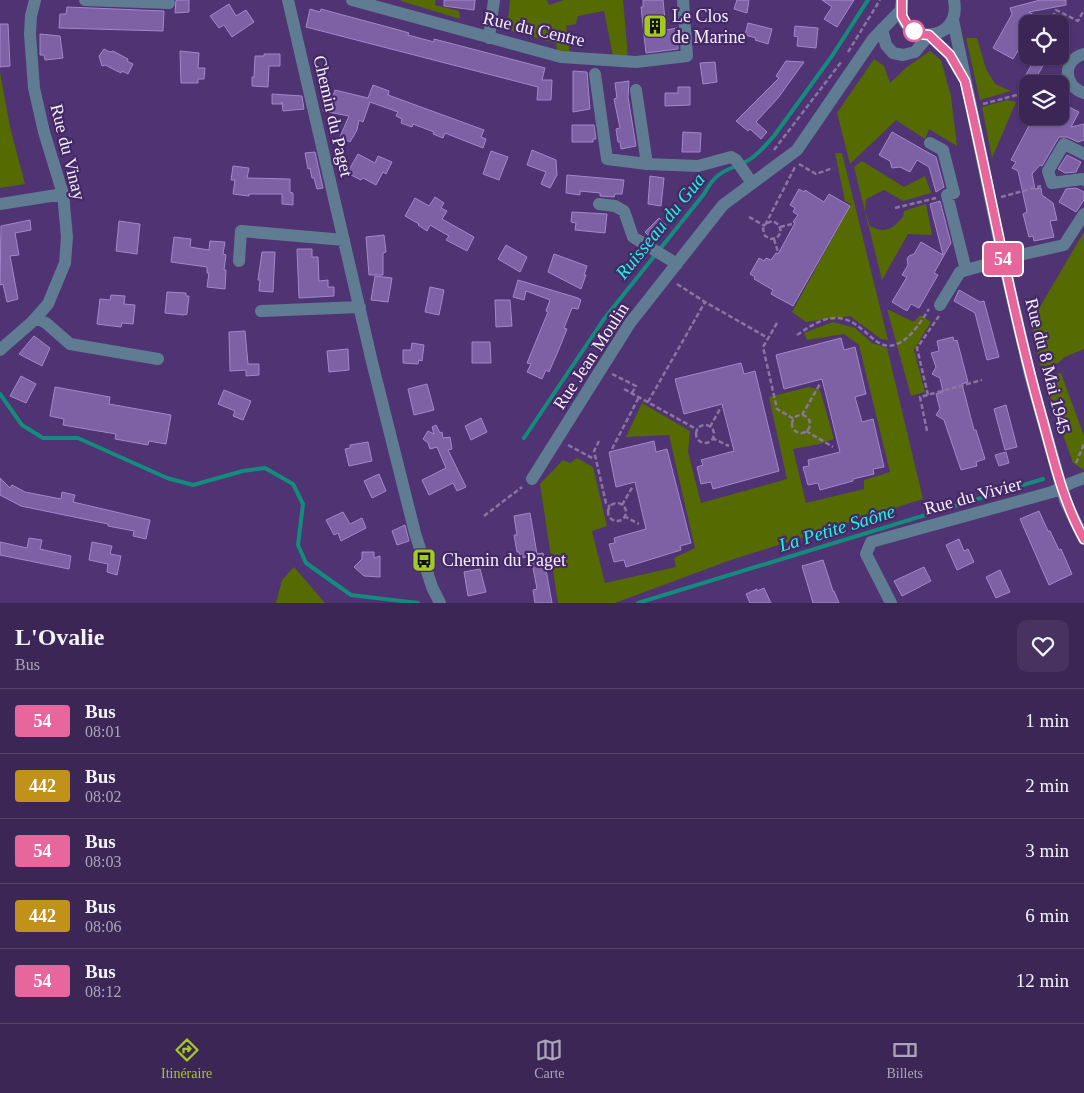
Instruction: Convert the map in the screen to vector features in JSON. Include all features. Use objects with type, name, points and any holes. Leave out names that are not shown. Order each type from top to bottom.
[{"type":"street","name":"Rue du Vinay","points":[[0,350],[36,318],[48,304],[65,263],[67,237],[63,194],[44,132],[34,88],[30,34],[34,0]]},
{"type":"street","points":[[85,0],[170,3]]},
{"type":"street","name":"Chemin du Paget","points":[[288,0],[415,533],[432,587],[440,603]]},
{"type":"street","name":"Rue du Centre","points":[[352,0],[389,5],[489,38],[561,57],[636,62],[686,56],[683,0]]},
{"type":"street","points":[[489,38],[494,0]]},
{"type":"street","name":"Rue Jean Moulin","points":[[532,480],[630,323],[723,205],[798,150],[868,46],[902,5]]},
{"type":"street","name":"Rue du 8 Mai 1945","points":[[902,5],[904,21],[909,28],[919,34],[929,35],[950,55],[965,81]]},
{"type":"street","points":[[882,29],[886,45],[893,52],[903,55],[915,52],[929,35],[943,31],[956,7]]},
{"type":"street","name":"Rue du 8 Mai 1945","points":[[956,7],[965,81],[1030,375],[1065,500],[1084,539]]},
{"type":"street","points":[[1084,54],[1074,59],[1070,64],[1068,75],[1072,86],[1084,93]]},
{"type":"street","points":[[595,74],[607,159],[647,164],[698,166],[731,157],[739,164],[752,183]]},
{"type":"street","points":[[636,90],[647,164]]},
{"type":"street","points":[[930,143],[944,150],[954,193],[947,195],[966,270]]},
{"type":"street","points":[[1083,178],[1052,183],[1048,171],[1064,144],[1084,154]]},
{"type":"street","points":[[0,204],[63,194]]},
{"type":"street","points":[[599,204],[615,206],[624,211],[633,237],[676,264]]},
{"type":"street","points":[[940,305],[960,272],[1003,259],[1064,245],[1084,214]]},
{"type":"street","points":[[239,261],[241,231],[344,240]]},
{"type":"street","points":[[261,310],[360,307]]},
{"type":"street","points":[[36,318],[46,323],[70,344],[158,358]]},
{"type":"street","points":[[1062,487],[1084,478]]},
{"type":"street","name":"Rue du Vivier","points":[[891,603],[866,554],[872,542],[1052,492],[1062,487]]},
{"type":"path","points":[[768,155],[776,148],[841,61],[880,0]]},
{"type":"path","points":[[1054,15],[1056,10],[1066,15]]},
{"type":"path","points":[[1069,16],[1078,21],[1084,10]]},
{"type":"path","points":[[979,106],[1019,95]]},
{"type":"path","points":[[749,217],[766,224],[774,221],[779,225],[781,232],[777,238],[771,239],[765,236],[763,229],[766,224],[798,162],[816,174],[833,168]]},
{"type":"path","points":[[991,199],[1052,183]]},
{"type":"path","points":[[895,208],[947,195]]},
{"type":"path","points":[[780,227],[792,224]]},
{"type":"path","points":[[774,238],[778,252]]},
{"type":"path","points":[[667,278],[768,338]]},
{"type":"path","points":[[648,402],[705,302]]},
{"type":"path","points":[[797,335],[813,324],[826,319],[836,318],[848,320],[878,343],[896,344],[909,337],[930,308],[940,305],[940,313],[917,348],[928,394]]},
{"type":"path","points":[[777,323],[762,347],[777,409],[794,419]]},
{"type":"path","points":[[602,369],[636,386],[632,393]]},
{"type":"path","points":[[927,431],[920,397],[982,380]]},
{"type":"path","points":[[802,415],[820,384]]},
{"type":"path","points":[[624,389],[698,430]]},
{"type":"path","points":[[612,449],[639,397]]},
{"type":"path","points":[[710,427],[721,407]]},
{"type":"path","points":[[802,415],[808,418],[810,425],[806,431],[799,433],[793,429],[792,422],[795,416],[802,415]]},
{"type":"path","points":[[707,425],[710,427],[714,435],[711,441],[704,443],[698,439],[696,432],[700,426],[707,425]]},
{"type":"path","points":[[806,431],[832,447]]},
{"type":"path","points":[[712,438],[728,446]]},
{"type":"path","points":[[558,440],[595,459]]},
{"type":"path","points":[[599,441],[594,451],[595,459],[606,504],[610,507]]},
{"type":"path","points":[[1076,463],[1084,444]]},
{"type":"path","points":[[484,516],[532,480]]},
{"type":"path","points":[[622,504],[633,486]]},
{"type":"path","points":[[612,504],[622,504],[625,506],[626,513],[623,519],[616,521],[610,517],[608,510],[612,504]]},
{"type":"path","points":[[624,516],[640,524]]},
{"type":"green space","points":[[435,0],[435,5],[459,11],[460,19],[401,1]]},
{"type":"green space","points":[[510,0],[547,0],[549,5],[564,0],[623,0],[628,57],[613,56],[604,11],[578,16],[576,24],[566,26],[570,54],[557,51],[556,43],[507,30]]},
{"type":"green space","points":[[966,38],[977,38],[986,69],[995,84],[1011,91],[980,100]]},
{"type":"green space","points":[[930,51],[941,60],[951,96],[957,146],[929,129],[925,139],[896,120],[850,164],[837,113],[874,59],[884,66],[890,83],[907,67]]},
{"type":"green space","points":[[0,72],[10,127],[25,184],[0,188]]},
{"type":"green space","points":[[1007,100],[1016,102],[992,158],[982,107]]},
{"type":"green space","points":[[835,153],[842,153],[888,340],[881,339],[850,316],[806,322],[792,312],[851,204],[845,201]]},
{"type":"green space","points":[[862,161],[904,187],[925,176],[931,193],[903,201],[884,190],[866,199],[865,211],[870,226],[880,230],[888,229],[895,225],[903,217],[904,211],[926,204],[932,235],[908,234],[882,280],[854,167]]},
{"type":"green space","points":[[1084,232],[1084,349],[1065,357],[1058,363],[1041,368],[1028,308],[1041,305]]},
{"type":"green space","points":[[887,309],[914,322],[920,315],[931,322],[914,350],[925,392],[911,396]]},
{"type":"green space","points":[[833,322],[855,328],[872,343],[887,348],[923,499],[728,561],[615,603],[558,603],[540,484],[563,460],[570,463],[577,458],[593,467],[607,526],[592,531],[605,583],[676,567],[674,558],[695,548],[669,435],[626,437],[642,403],[690,431],[688,452],[701,503],[787,479],[769,397],[809,387],[820,390],[834,439],[820,444],[793,449],[806,503],[864,489],[864,480],[890,472],[859,345],[844,334],[807,340],[804,333]]},
{"type":"green space","points":[[1061,373],[1084,436],[1084,470],[1073,463],[1043,377]]},
{"type":"green space","points":[[294,567],[325,603],[276,603],[282,580]]},
{"type":"building","points":[[176,0],[189,0],[189,12],[175,13]]},
{"type":"building","points":[[444,0],[475,0],[474,10],[444,6]]},
{"type":"building","name":"Le Clos de Marine","points":[[643,0],[663,0],[666,30],[677,28],[678,49],[646,53],[641,7],[643,7]]},
{"type":"building","points":[[737,0],[749,0],[747,13],[734,9]]},
{"type":"building","points":[[822,0],[854,0],[837,27],[824,19],[832,7]]},
{"type":"building","points":[[1040,0],[1066,0],[1066,5],[1029,12],[1034,15],[1019,15],[1019,49],[1013,59],[993,48],[1012,14],[1010,8]]},
{"type":"building","points":[[229,4],[236,16],[246,10],[254,22],[232,37],[224,25],[219,28],[210,16]]},
{"type":"building","points":[[67,7],[164,11],[163,31],[59,28],[60,14],[66,14]]},
{"type":"building","points":[[310,9],[320,12],[321,9],[399,30],[409,33],[408,35],[434,42],[434,39],[545,68],[542,80],[552,80],[551,100],[537,100],[538,87],[306,27]]},
{"type":"building","points":[[748,23],[772,29],[768,44],[745,35]]},
{"type":"building","points":[[0,24],[8,24],[10,66],[0,67]]},
{"type":"building","points":[[795,26],[818,28],[816,48],[797,46],[798,37],[794,36]]},
{"type":"building","points":[[40,34],[60,36],[63,58],[45,60],[44,55],[40,55]]},
{"type":"building","points":[[104,49],[110,52],[113,51],[133,64],[128,74],[122,71],[121,73],[105,65],[102,66],[99,56]]},
{"type":"building","points":[[180,51],[199,53],[198,68],[205,68],[204,79],[198,79],[198,83],[181,83]]},
{"type":"building","points":[[264,54],[280,54],[280,66],[269,66],[268,87],[252,86],[255,56],[264,56]]},
{"type":"building","points":[[786,61],[804,62],[778,98],[756,122],[767,132],[761,139],[750,129],[748,131],[736,121],[779,78],[776,76]]},
{"type":"building","points":[[715,62],[717,82],[703,84],[700,63]]},
{"type":"building","points":[[1032,65],[1043,65],[1038,75],[1026,75]]},
{"type":"building","points":[[573,71],[587,72],[590,109],[573,112]]},
{"type":"building","points":[[629,81],[628,97],[636,146],[621,149],[616,129],[620,128],[614,99],[617,98],[615,83]]},
{"type":"building","points":[[373,85],[389,91],[388,95],[484,130],[481,137],[486,139],[483,148],[445,133],[443,138],[433,134],[434,132],[413,124],[412,127],[401,123],[402,119],[396,116],[398,112],[370,102],[363,122],[359,120],[357,130],[350,142],[340,137],[349,116],[323,111],[327,93],[334,94],[335,90],[368,98]]},
{"type":"building","points":[[678,87],[690,87],[690,105],[665,106],[665,93],[678,93]]},
{"type":"building","points":[[272,94],[302,96],[304,109],[283,111],[282,102],[282,104],[272,104]]},
{"type":"building","points":[[1069,107],[1079,112],[1071,127],[1084,124],[1084,140],[1078,142],[1067,137],[1059,137],[1042,166],[1040,165],[1032,174],[1035,189],[1041,188],[1042,195],[1053,203],[1057,220],[1050,221],[1054,237],[1034,241],[1033,236],[1029,237],[1023,214],[1027,212],[1018,171],[1012,168],[1016,162],[1011,160],[1029,125],[1069,125]]},
{"type":"building","points":[[572,125],[594,125],[596,139],[593,139],[593,142],[572,142]]},
{"type":"building","points":[[683,132],[701,133],[700,152],[682,152]]},
{"type":"building","points":[[892,132],[936,157],[944,187],[936,192],[929,167],[917,160],[910,172],[900,167],[892,168],[890,161],[879,155]]},
{"type":"building","points":[[532,150],[556,160],[557,175],[550,188],[541,184],[546,172],[527,165]]},
{"type":"building","points":[[491,151],[508,157],[499,180],[483,174]]},
{"type":"building","points":[[315,152],[323,188],[317,189],[310,168],[308,169],[305,153]]},
{"type":"building","points":[[358,154],[375,163],[378,156],[392,162],[386,174],[383,172],[376,185],[347,173]]},
{"type":"building","points":[[1067,155],[1081,162],[1076,172],[1065,173],[1058,169]]},
{"type":"building","points":[[233,166],[249,168],[247,178],[290,179],[293,205],[282,204],[282,194],[249,194],[249,196],[233,194],[235,180],[231,180]]},
{"type":"building","points":[[567,175],[624,180],[622,194],[615,194],[614,197],[600,196],[600,193],[580,191],[580,195],[566,193]]},
{"type":"building","points":[[650,176],[664,178],[661,206],[648,204]]},
{"type":"building","points":[[1076,188],[1084,192],[1084,200],[1076,212],[1059,202],[1066,189]]},
{"type":"building","points":[[799,189],[804,192],[805,190],[824,202],[829,194],[850,206],[793,306],[771,294],[773,290],[754,279],[755,277],[750,274],[759,258],[764,261],[766,258],[771,260],[776,253],[778,254],[798,215],[793,212],[795,208],[790,205]]},
{"type":"building","points":[[435,197],[444,203],[441,208],[447,211],[442,219],[474,237],[467,251],[446,240],[449,236],[430,225],[427,231],[405,216],[415,198],[429,206]]},
{"type":"building","points":[[940,201],[951,243],[934,273],[938,275],[919,308],[911,304],[907,311],[892,302],[907,277],[902,275],[908,265],[907,259],[914,254],[921,242],[943,255],[930,204]]},
{"type":"building","points":[[572,212],[607,214],[605,233],[575,230],[576,223],[571,222]]},
{"type":"building","points":[[659,218],[667,226],[653,240],[645,232]]},
{"type":"building","points":[[30,220],[31,230],[15,233],[19,255],[10,256],[18,299],[7,302],[3,284],[0,285],[1,226]]},
{"type":"building","points":[[119,221],[140,224],[137,254],[116,251]]},
{"type":"building","points":[[384,235],[386,252],[383,253],[383,275],[369,275],[366,237]]},
{"type":"building","points":[[174,237],[191,239],[190,247],[209,250],[210,241],[225,242],[223,254],[226,255],[224,270],[226,270],[225,289],[207,287],[209,273],[207,273],[207,267],[171,262]]},
{"type":"building","points":[[506,245],[527,257],[520,272],[498,259]]},
{"type":"building","points":[[297,249],[312,249],[312,257],[318,257],[319,281],[328,280],[328,287],[334,287],[334,296],[299,298]]},
{"type":"building","points":[[262,252],[275,252],[273,292],[259,291],[260,280],[258,280]]},
{"type":"building","points":[[554,254],[587,266],[581,289],[548,272]]},
{"type":"building","points":[[375,276],[392,278],[388,302],[371,300]]},
{"type":"building","points":[[518,280],[581,300],[578,309],[572,308],[564,328],[567,329],[559,349],[549,372],[546,370],[542,379],[527,372],[531,364],[527,363],[548,312],[546,311],[550,300],[526,291],[524,300],[513,297]]},
{"type":"building","points":[[430,287],[444,290],[439,315],[425,312]]},
{"type":"building","points":[[959,290],[980,302],[984,301],[999,357],[987,360],[975,313],[954,301]]},
{"type":"building","points":[[167,292],[186,293],[186,296],[189,296],[187,314],[165,313]]},
{"type":"building","points":[[111,295],[125,296],[124,304],[135,305],[133,324],[122,323],[121,327],[97,324],[100,299],[110,300]]},
{"type":"building","points":[[495,300],[510,300],[512,326],[496,327]]},
{"type":"building","points":[[245,331],[248,364],[259,364],[259,375],[246,376],[246,370],[230,371],[229,332]]},
{"type":"building","points":[[34,336],[50,348],[42,366],[19,354]]},
{"type":"building","points":[[953,337],[954,341],[957,340],[968,382],[962,384],[974,430],[976,430],[985,459],[976,462],[977,466],[961,470],[944,420],[936,415],[940,409],[936,394],[943,392],[940,378],[932,374],[936,367],[931,353],[939,351],[937,341]]},
{"type":"building","points":[[841,338],[844,350],[855,347],[866,394],[855,397],[862,422],[873,419],[884,467],[873,469],[874,474],[820,490],[818,483],[808,485],[803,467],[809,466],[808,460],[840,452],[822,379],[784,389],[776,355]]},
{"type":"building","points":[[472,342],[490,342],[491,363],[472,363]]},
{"type":"building","points":[[412,343],[424,345],[422,361],[419,360],[418,364],[403,363],[403,350],[411,350]]},
{"type":"building","points":[[348,349],[349,370],[329,372],[327,351]]},
{"type":"building","points":[[741,363],[744,374],[755,371],[779,471],[713,489],[711,482],[701,484],[697,467],[703,465],[701,460],[734,451],[722,404],[684,414],[675,379]]},
{"type":"building","points":[[21,376],[36,384],[26,403],[10,396]]},
{"type":"building","points":[[427,384],[434,410],[414,415],[408,389]]},
{"type":"building","points":[[55,387],[110,397],[109,404],[171,415],[166,444],[149,441],[148,445],[115,439],[116,434],[63,425],[64,419],[50,416]]},
{"type":"building","points":[[224,390],[251,401],[243,420],[233,416],[235,411],[218,404]]},
{"type":"building","points":[[1006,405],[1017,447],[1005,450],[994,409]]},
{"type":"building","points":[[481,418],[487,432],[471,440],[465,426]]},
{"type":"building","points":[[436,425],[440,433],[442,432],[443,438],[450,437],[452,449],[448,450],[466,487],[457,491],[453,483],[429,495],[422,480],[446,468],[437,447],[430,449],[428,443],[423,439],[428,431],[434,434],[432,427]]},
{"type":"building","points":[[654,441],[656,452],[667,449],[691,543],[680,546],[681,550],[626,567],[624,560],[614,562],[609,544],[615,543],[614,538],[646,529],[635,482],[616,487],[609,452]]},
{"type":"building","points":[[368,442],[372,461],[349,466],[345,449],[350,448],[350,445]]},
{"type":"building","points":[[1006,452],[1009,463],[999,466],[995,455]]},
{"type":"building","points":[[379,474],[386,491],[372,498],[364,481]]},
{"type":"building","points":[[0,478],[10,488],[12,485],[25,492],[61,499],[62,492],[75,495],[73,502],[150,520],[146,539],[133,536],[134,531],[108,526],[108,524],[21,506],[0,495]]},
{"type":"building","points":[[1039,511],[1059,550],[1061,549],[1072,574],[1049,585],[1020,519]]},
{"type":"building","points":[[343,512],[350,524],[362,518],[366,528],[341,541],[338,533],[334,535],[326,520]]},
{"type":"building","points":[[530,513],[537,554],[543,553],[552,603],[535,603],[533,590],[537,589],[532,562],[528,563],[526,557],[521,558],[519,552],[517,552],[514,535],[517,535],[514,516]]},
{"type":"building","points":[[405,525],[409,541],[397,545],[392,531]]},
{"type":"building","points":[[29,538],[42,540],[40,549],[71,556],[69,569],[0,555],[0,542],[27,548]]},
{"type":"building","points":[[959,539],[964,551],[968,549],[974,562],[957,570],[946,545]]},
{"type":"building","points":[[92,542],[112,546],[110,554],[121,556],[117,575],[107,572],[108,564],[89,560]]},
{"type":"building","points":[[362,552],[374,552],[374,558],[380,556],[380,577],[364,576],[354,567],[362,559]]},
{"type":"building","points":[[823,560],[839,603],[813,603],[802,566]]},
{"type":"building","points":[[924,567],[931,581],[902,596],[894,581]]},
{"type":"building","points":[[480,569],[486,592],[468,596],[464,572]]},
{"type":"building","points":[[1000,570],[1010,592],[996,598],[986,577]]},
{"type":"building","points":[[764,588],[771,603],[750,603],[746,594]]},
{"type":"waterway","name":"Ruisseau du Gua","points":[[743,163],[756,155],[774,136],[832,56],[868,0]]},
{"type":"waterway","name":"Ruisseau du Gua","points":[[524,438],[604,319],[704,194],[713,180],[736,166]]},
{"type":"waterway","name":"La Petite Saône","points":[[0,394],[22,425],[43,438],[78,438],[167,478],[193,485],[243,471],[265,468],[293,484],[303,504],[298,545],[306,563],[351,595],[418,603]]},
{"type":"waterway","name":"La Petite Saône","points":[[638,603],[1043,479]]},
{"type":"bus line","name":"54","points":[[902,0],[902,16],[909,28],[919,34],[929,35],[950,55],[965,81],[1030,375],[1065,500],[1084,539]]},
{"type":"place","name":"Le Clos de Marine","points":[[655,26]]},
{"type":"place","name":"Chemin du Paget","points":[[424,560]]}]
